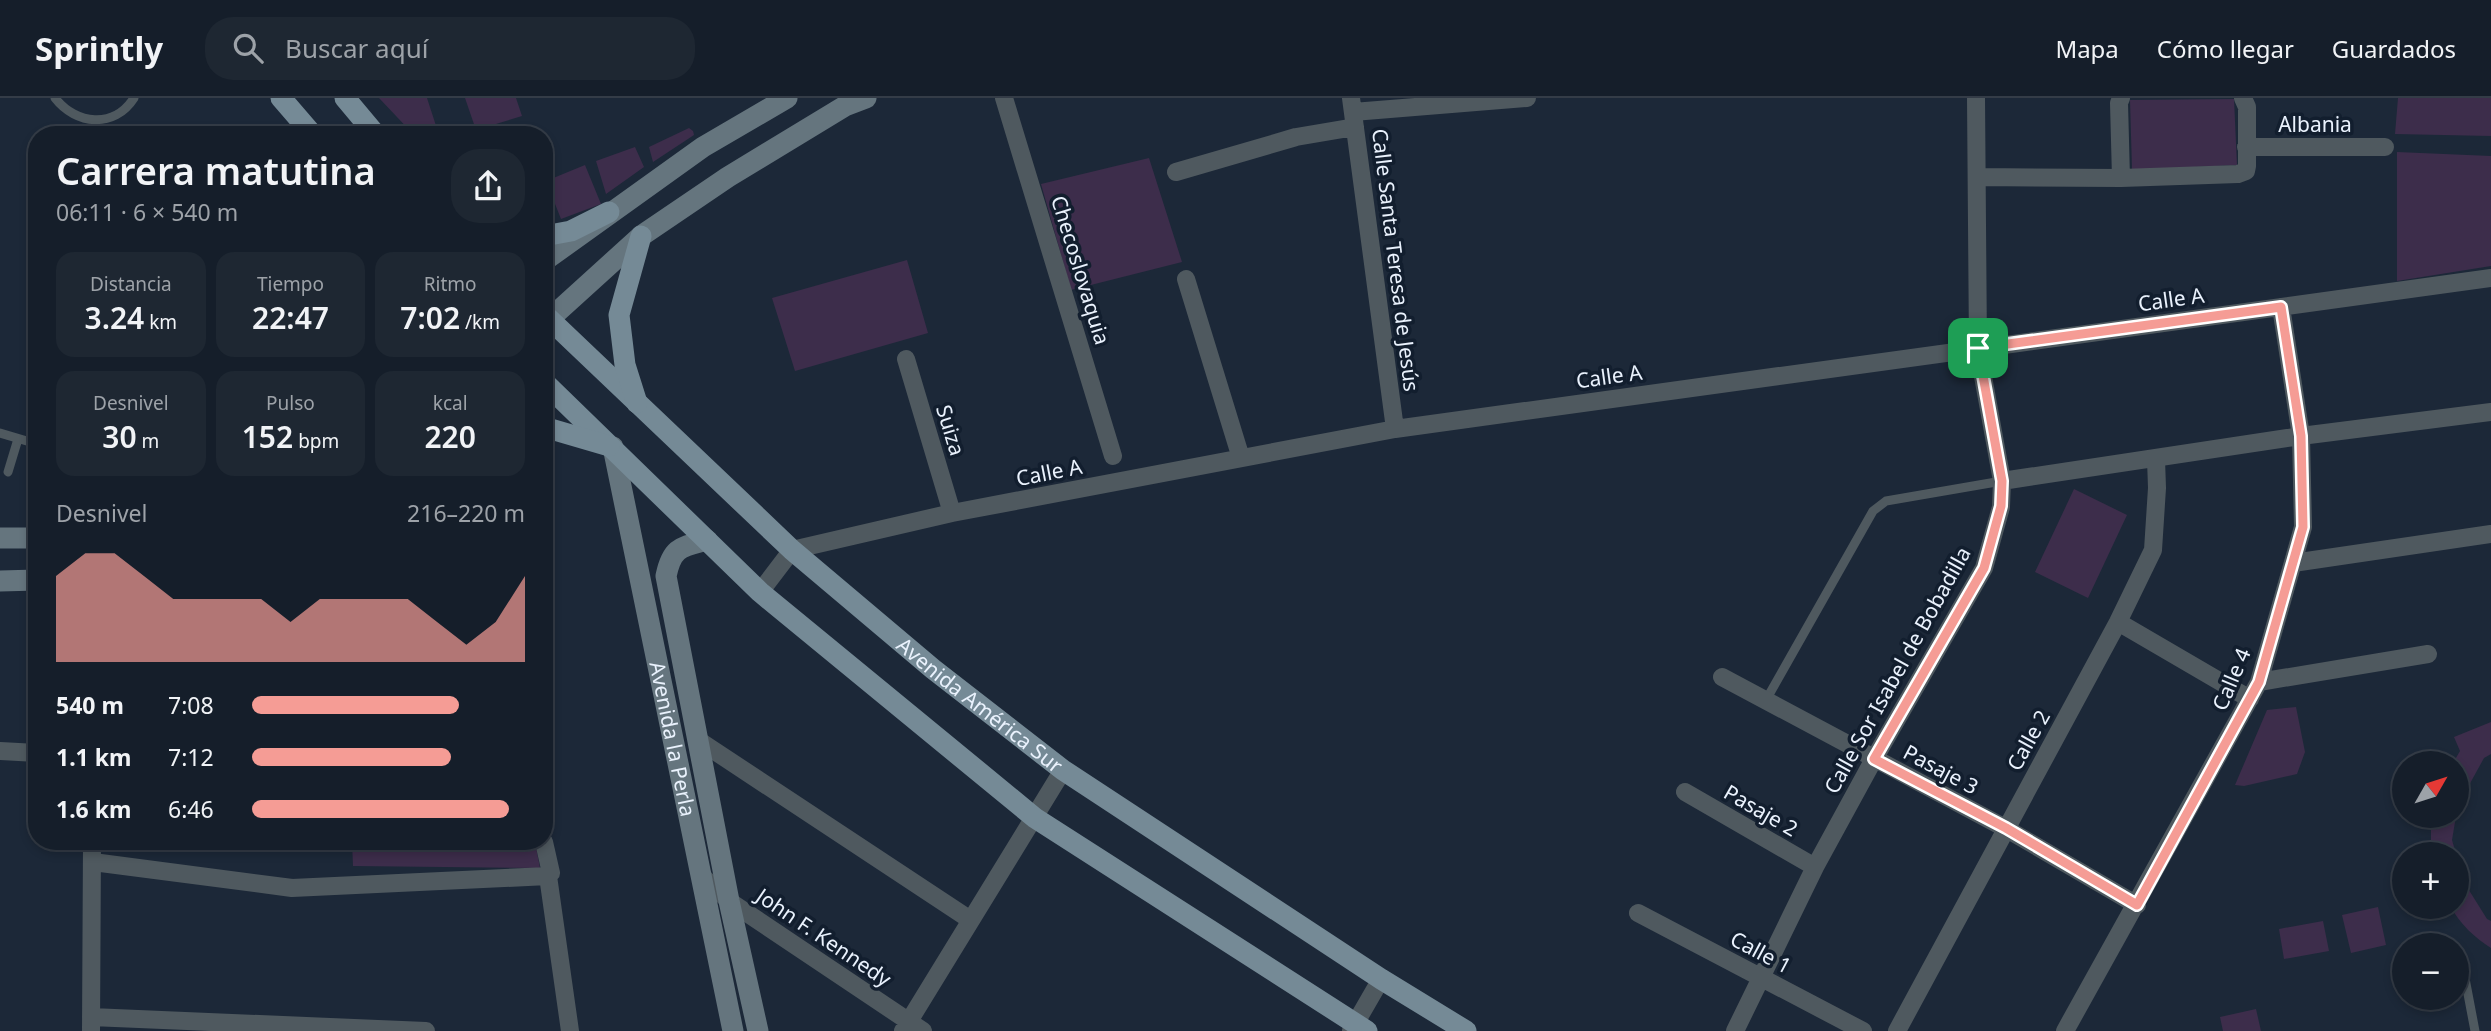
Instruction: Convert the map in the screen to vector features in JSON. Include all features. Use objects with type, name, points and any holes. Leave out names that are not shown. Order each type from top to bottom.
[{"type":"main road","points":[[281,98],[305,126]]},
{"type":"main road","points":[[345,98],[368,126]]},
{"type":"main road","points":[[553,234],[571,231],[609,212]]},
{"type":"main road","points":[[638,405],[625,365],[619,315],[641,236]]},
{"type":"main road","name":"Avenida América Sur","points":[[553,326],[792,550],[933,669],[1063,770],[1381,979],[1466,1031]]},
{"type":"main road","points":[[553,390],[760,592],[1035,818],[1358,1028]]},
{"type":"main road","points":[[553,430],[613,447]]},
{"type":"street","points":[[553,254],[703,147],[787,98]]},
{"type":"street","points":[[553,313],[641,236],[728,177],[845,106],[866,98]]},
{"type":"street","name":"Checoslovaquia","points":[[1004,98],[1113,456]]},
{"type":"street","points":[[1176,172],[1296,137],[1353,113],[1527,98]]},
{"type":"street","name":"Calle Sor Isabel de Bobadilla","points":[[1735,1031],[1815,867],[1984,568],[2001,506],[2002,481],[1978,348],[1976,98]]},
{"type":"street","points":[[2121,98],[2121,178]]},
{"type":"street","points":[[1977,177],[2121,178],[2238,174],[2246,171],[2247,107],[2243,98]]},
{"type":"street","name":"Calle Santa Teresa de Jesús","points":[[1353,113],[1395,429]]},
{"type":"street","name":"Albania","points":[[2246,147],[2385,147]]},
{"type":"street","name":"Calle A","points":[[792,550],[952,513],[1395,429],[2491,278]]},
{"type":"street","points":[[1186,279],[1241,458]]},
{"type":"street","name":"Calle 4","points":[[2065,1031],[2259,682],[2303,527],[2301,436],[2281,307]]},
{"type":"street","name":"Suiza","points":[[906,359],[952,513]]},
{"type":"street","points":[[2002,481],[2301,436],[2491,412]]},
{"type":"street","name":"Avenida la Perla","points":[[613,447],[733,1031]]},
{"type":"street","name":"Calle 2","points":[[1897,1031],[2118,622],[2152,550],[2157,488],[2156,458]]},
{"type":"street","points":[[2293,563],[2491,534]]},
{"type":"street","points":[[0,538],[28,538]]},
{"type":"street","name":"Avenida la Perla","points":[[707,540],[681,547],[669,559],[666,576],[729,901],[758,1031]]},
{"type":"street","points":[[760,592],[792,550]]},
{"type":"street","points":[[0,581],[28,580]]},
{"type":"street","points":[[2118,622],[2250,699]]},
{"type":"street","points":[[2259,682],[2428,654]]},
{"type":"street","name":"Pasaje 3","points":[[1722,677],[2006,828],[2137,905]]},
{"type":"street","points":[[698,740],[969,919]]},
{"type":"street","points":[[0,751],[28,752]]},
{"type":"street","points":[[911,1028],[969,919],[1063,770]]},
{"type":"street","name":"Pasaje 2","points":[[1685,792],[1815,867]]},
{"type":"street","points":[[92,850],[91,1024],[426,1031]]},
{"type":"street","points":[[546,850],[551,873],[548,876],[570,1031]]},
{"type":"street","points":[[93,862],[292,888],[548,876]]},
{"type":"street","name":"John F. Kennedy","points":[[703,877],[729,901],[911,1028]]},
{"type":"street","name":"Calle 1","points":[[1638,913],[1863,1031]]},
{"type":"street","points":[[1358,1028],[1381,979]]},
{"type":"lane","points":[[55,98],[63,109],[80,119],[99,120],[118,114],[134,98]]},
{"type":"lane","points":[[0,433],[28,442]]},
{"type":"lane","points":[[8,472],[18,439]]},
{"type":"lane","points":[[1766,700],[1873,511],[1886,501],[2002,481]]},
{"type":"lane","points":[[2469,999],[2475,1031]]},
{"type":"shaded area","points":[[379,98],[427,98],[436,126],[405,126]]},
{"type":"shaded area","points":[[465,98],[516,98],[522,116],[489,126],[475,126]]},
{"type":"shaded area","points":[[2398,98],[2491,98],[2491,136],[2395,134]]},
{"type":"shaded area","points":[[2234,99],[2237,165],[2132,170],[2130,100]]},
{"type":"shaded area","points":[[689,128],[694,135],[653,162],[649,147]]},
{"type":"shaded area","points":[[635,147],[644,167],[606,194],[596,161]]},
{"type":"shaded area","points":[[2397,152],[2491,156],[2491,266],[2397,281]]},
{"type":"shaded area","points":[[1149,158],[1182,262],[1071,290],[1041,184]]},
{"type":"shaded area","points":[[585,165],[601,204],[561,219],[553,199],[553,178]]},
{"type":"shaded area","points":[[907,260],[928,333],[795,371],[772,298]]},
{"type":"shaded area","points":[[2074,489],[2127,515],[2088,598],[2035,572]]},
{"type":"shaded area","points":[[2296,707],[2305,752],[2297,774],[2244,786],[2235,785],[2267,710]]},
{"type":"shaded area","points":[[2491,722],[2491,754],[2484,758],[2469,785],[2469,751],[2460,751],[2454,737]]},
{"type":"shaded area","points":[[2431,828],[2454,828],[2453,842],[2431,842]]},
{"type":"shaded area","points":[[352,850],[537,850],[540,868],[353,866]]},
{"type":"shaded area","points":[[2469,890],[2491,921],[2491,948],[2468,930],[2459,919],[2469,919]]},
{"type":"shaded area","points":[[2378,907],[2386,945],[2351,953],[2342,915]]},
{"type":"shaded area","points":[[2323,921],[2329,951],[2284,959],[2279,929]]},
{"type":"shaded area","points":[[2256,1009],[2261,1031],[2223,1031],[2220,1017]]},
{"type":"route","points":[[2281,307],[2301,436],[2303,527],[2259,682],[2137,905],[2006,828],[1874,759],[1984,568],[2001,506],[2002,481],[1978,348],[2281,307]]}]
